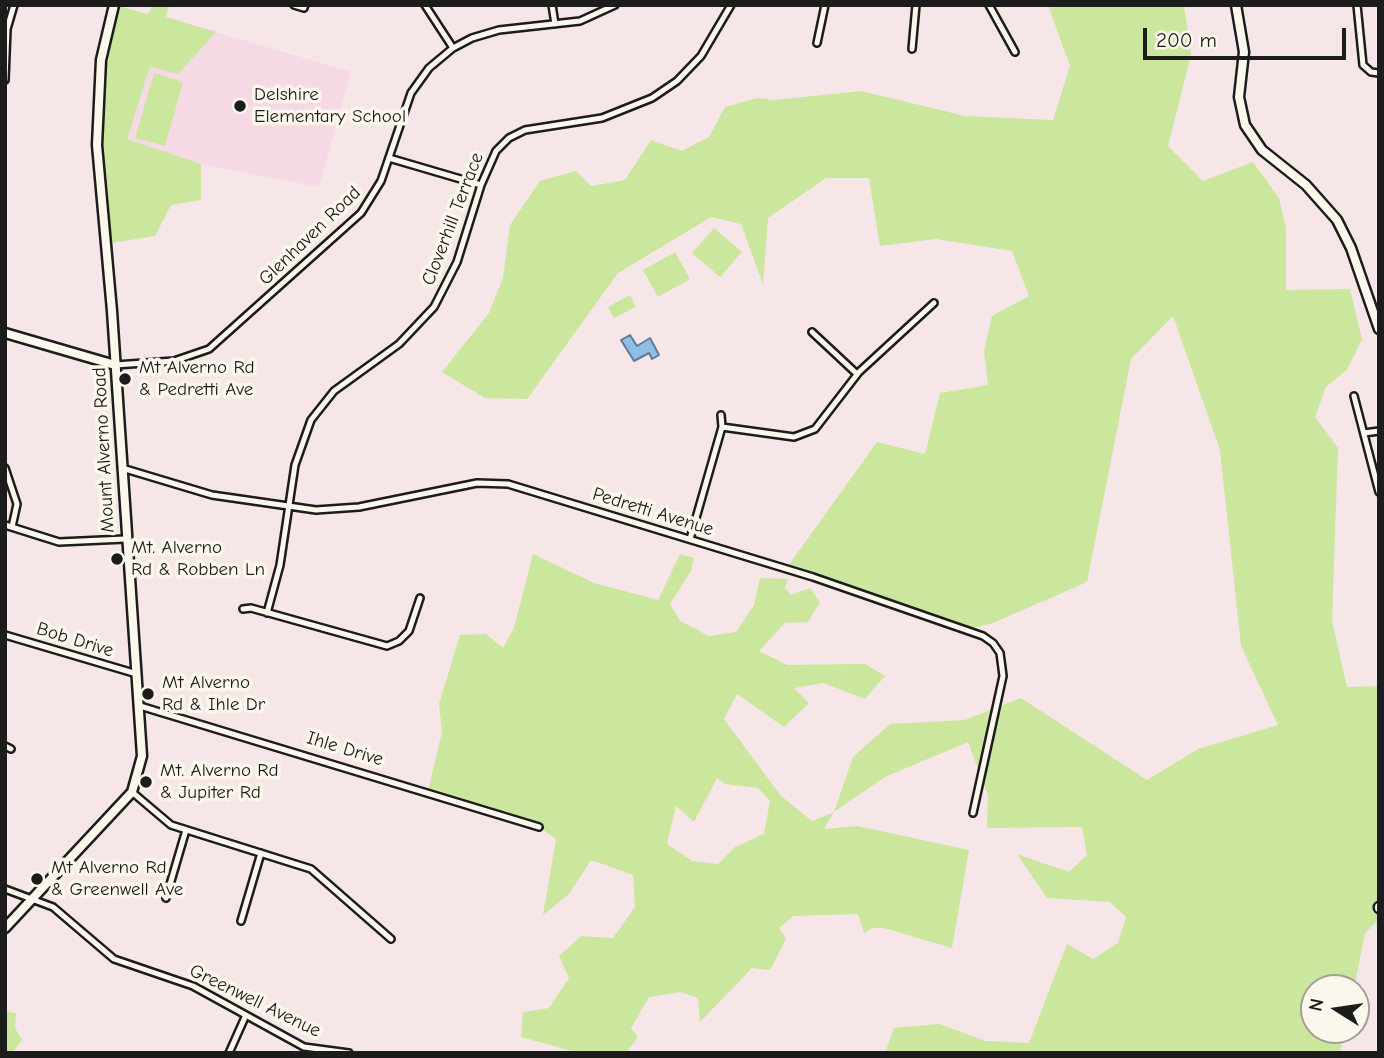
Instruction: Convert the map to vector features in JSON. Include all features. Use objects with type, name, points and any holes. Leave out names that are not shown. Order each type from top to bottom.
[{"type":"street","points":[[5,79],[7,29],[14,5]]},
{"type":"street","name":"Mount Alverno Road","points":[[5,928],[132,792],[142,756],[141,706],[125,539],[115,365],[97,145],[101,60],[114,5]]},
{"type":"street","points":[[294,5],[304,8],[305,5]]},
{"type":"street","points":[[425,5],[453,48]]},
{"type":"street","points":[[552,5],[555,24]]},
{"type":"street","name":"Glenhaven Road","points":[[115,365],[186,359],[219,342],[361,214],[376,193],[411,93],[429,68],[453,48],[484,34],[592,18],[615,5]]},
{"type":"street","name":"Cloverhill Terrace","points":[[267,613],[280,565],[295,465],[311,420],[334,391],[400,344],[434,307],[457,262],[481,185],[496,151],[517,133],[535,127],[602,118],[635,107],[665,90],[701,56],[719,31],[731,5]]},
{"type":"street","points":[[817,44],[825,5]]},
{"type":"street","points":[[912,49],[916,5]]},
{"type":"street","points":[[989,5],[1015,52]]},
{"type":"street","points":[[1236,5],[1244,52],[1239,97],[1245,125],[1262,150],[1311,190],[1337,220],[1379,329]]},
{"type":"street","points":[[1357,5],[1363,65],[1371,72],[1379,73]]},
{"type":"street","points":[[389,158],[481,185]]},
{"type":"street","points":[[722,427],[794,437],[815,429],[857,374],[934,303]]},
{"type":"street","points":[[812,332],[857,374]]},
{"type":"street","points":[[5,333],[115,365]]},
{"type":"street","points":[[1354,396],[1379,492]]},
{"type":"street","points":[[690,539],[722,427],[721,415]]},
{"type":"street","points":[[1364,433],[1379,431]]},
{"type":"street","points":[[5,468],[17,503],[8,526],[59,542],[125,539]]},
{"type":"street","name":"Pedretti Avenue","points":[[122,468],[212,495],[316,510],[341,509],[477,483],[499,483],[813,577],[983,636],[993,643],[1002,660],[1003,676],[973,813]]},
{"type":"street","points":[[243,609],[387,646],[399,641],[409,631],[420,598]]},
{"type":"street","name":"Bob Drive","points":[[5,635],[137,674]]},
{"type":"street","name":"Ihle Drive","points":[[141,706],[539,827]]},
{"type":"street","points":[[132,792],[163,820],[186,830],[302,865],[318,874],[391,939]]},
{"type":"street","points":[[166,898],[186,830]]},
{"type":"street","points":[[241,921],[261,853]]},
{"type":"street","name":"Greenwell Avenue","points":[[5,889],[53,907],[114,959],[193,986],[304,1047],[349,1053]]},
{"type":"street","points":[[229,1053],[246,1016]]},
{"type":"shaded area","name":"Delshire Elementary School","points":[[165,17],[351,72],[319,187],[190,162],[127,139]]},
{"type":"green space","points":[[114,5],[148,14],[153,5],[169,5],[166,17],[216,32],[178,74],[150,67],[127,139],[201,164],[201,200],[171,205],[155,236],[105,244],[99,182],[101,60]]},
{"type":"green space","points":[[1048,5],[1184,5],[1191,55],[1168,146],[1203,181],[1253,162],[1279,198],[1286,228],[1286,290],[1350,289],[1362,339],[1347,370],[1326,387],[1315,417],[1338,448],[1332,621],[1347,687],[1379,686],[1379,919],[1365,933],[1357,974],[1300,974],[1300,1044],[1342,1044],[1340,1053],[885,1053],[894,1028],[939,1024],[986,1041],[1029,1043],[1067,944],[1093,959],[1118,943],[1126,917],[1110,902],[1047,898],[1017,854],[1069,872],[1087,855],[1082,827],[987,828],[988,795],[968,742],[885,777],[834,812],[853,757],[890,724],[965,720],[1021,698],[1147,780],[1198,749],[1278,725],[1241,646],[1220,450],[1173,316],[1131,359],[1087,582],[993,623],[965,630],[786,569],[877,442],[925,454],[940,393],[988,385],[984,351],[992,316],[1029,296],[1012,251],[936,239],[880,246],[869,178],[826,178],[768,218],[763,284],[741,224],[711,217],[618,273],[527,399],[485,398],[442,372],[489,313],[503,278],[510,225],[540,181],[576,171],[591,186],[625,180],[651,140],[682,151],[709,137],[725,107],[757,98],[774,100],[861,91],[965,116],[1053,120],[1070,66]]},
{"type":"green space","points":[[154,73],[183,82],[165,146],[135,138]]},
{"type":"green space","points":[[714,228],[742,252],[720,277],[692,253]]},
{"type":"green space","points":[[675,252],[690,279],[658,297],[643,270]]},
{"type":"green space","points":[[630,295],[636,307],[614,318],[608,307]]},
{"type":"green space","points":[[533,554],[594,583],[658,600],[680,554],[694,558],[691,571],[670,604],[680,621],[709,636],[736,632],[754,605],[760,578],[788,579],[785,588],[791,595],[810,588],[820,602],[808,622],[785,623],[759,651],[787,665],[865,664],[885,676],[865,699],[823,683],[794,688],[809,703],[784,727],[737,694],[724,719],[781,796],[812,821],[834,812],[824,829],[857,826],[969,850],[952,948],[884,928],[872,928],[864,933],[858,914],[793,916],[779,928],[786,939],[770,970],[752,968],[700,1022],[698,998],[681,992],[649,997],[631,1028],[638,1037],[626,1053],[579,1053],[521,1037],[523,1012],[549,1008],[569,978],[559,956],[581,936],[613,938],[635,907],[633,875],[591,860],[569,894],[543,915],[556,839],[539,827],[428,791],[442,732],[439,704],[460,635],[486,634],[503,648],[514,628]],"holes":[[[717,778],[725,784],[758,788],[770,801],[764,834],[735,847],[718,864],[692,861],[667,844],[676,806],[694,822]]]},
{"type":"green space","points":[[16,1013],[15,1028],[22,1040],[12,1053],[5,1053],[5,1014]]},
{"type":"water","points":[[630,335],[637,346],[650,338],[659,355],[652,359],[649,353],[634,361],[621,340]]},
{"type":"place","name":"Delshire Elementary School","points":[[240,106]]},
{"type":"place","name":"Mt Alverno Rd & Pedretti Ave","points":[[125,379]]},
{"type":"place","name":"Mt. Alverno Rd & Robben Ln","points":[[117,559]]},
{"type":"place","name":"Mt Alverno Rd & Ihle Dr","points":[[148,694]]},
{"type":"place","name":"Mt. Alverno Rd & Jupiter Rd","points":[[146,782]]},
{"type":"place","name":"Mt Alverno Rd & Greenwell Ave","points":[[37,879]]}]
